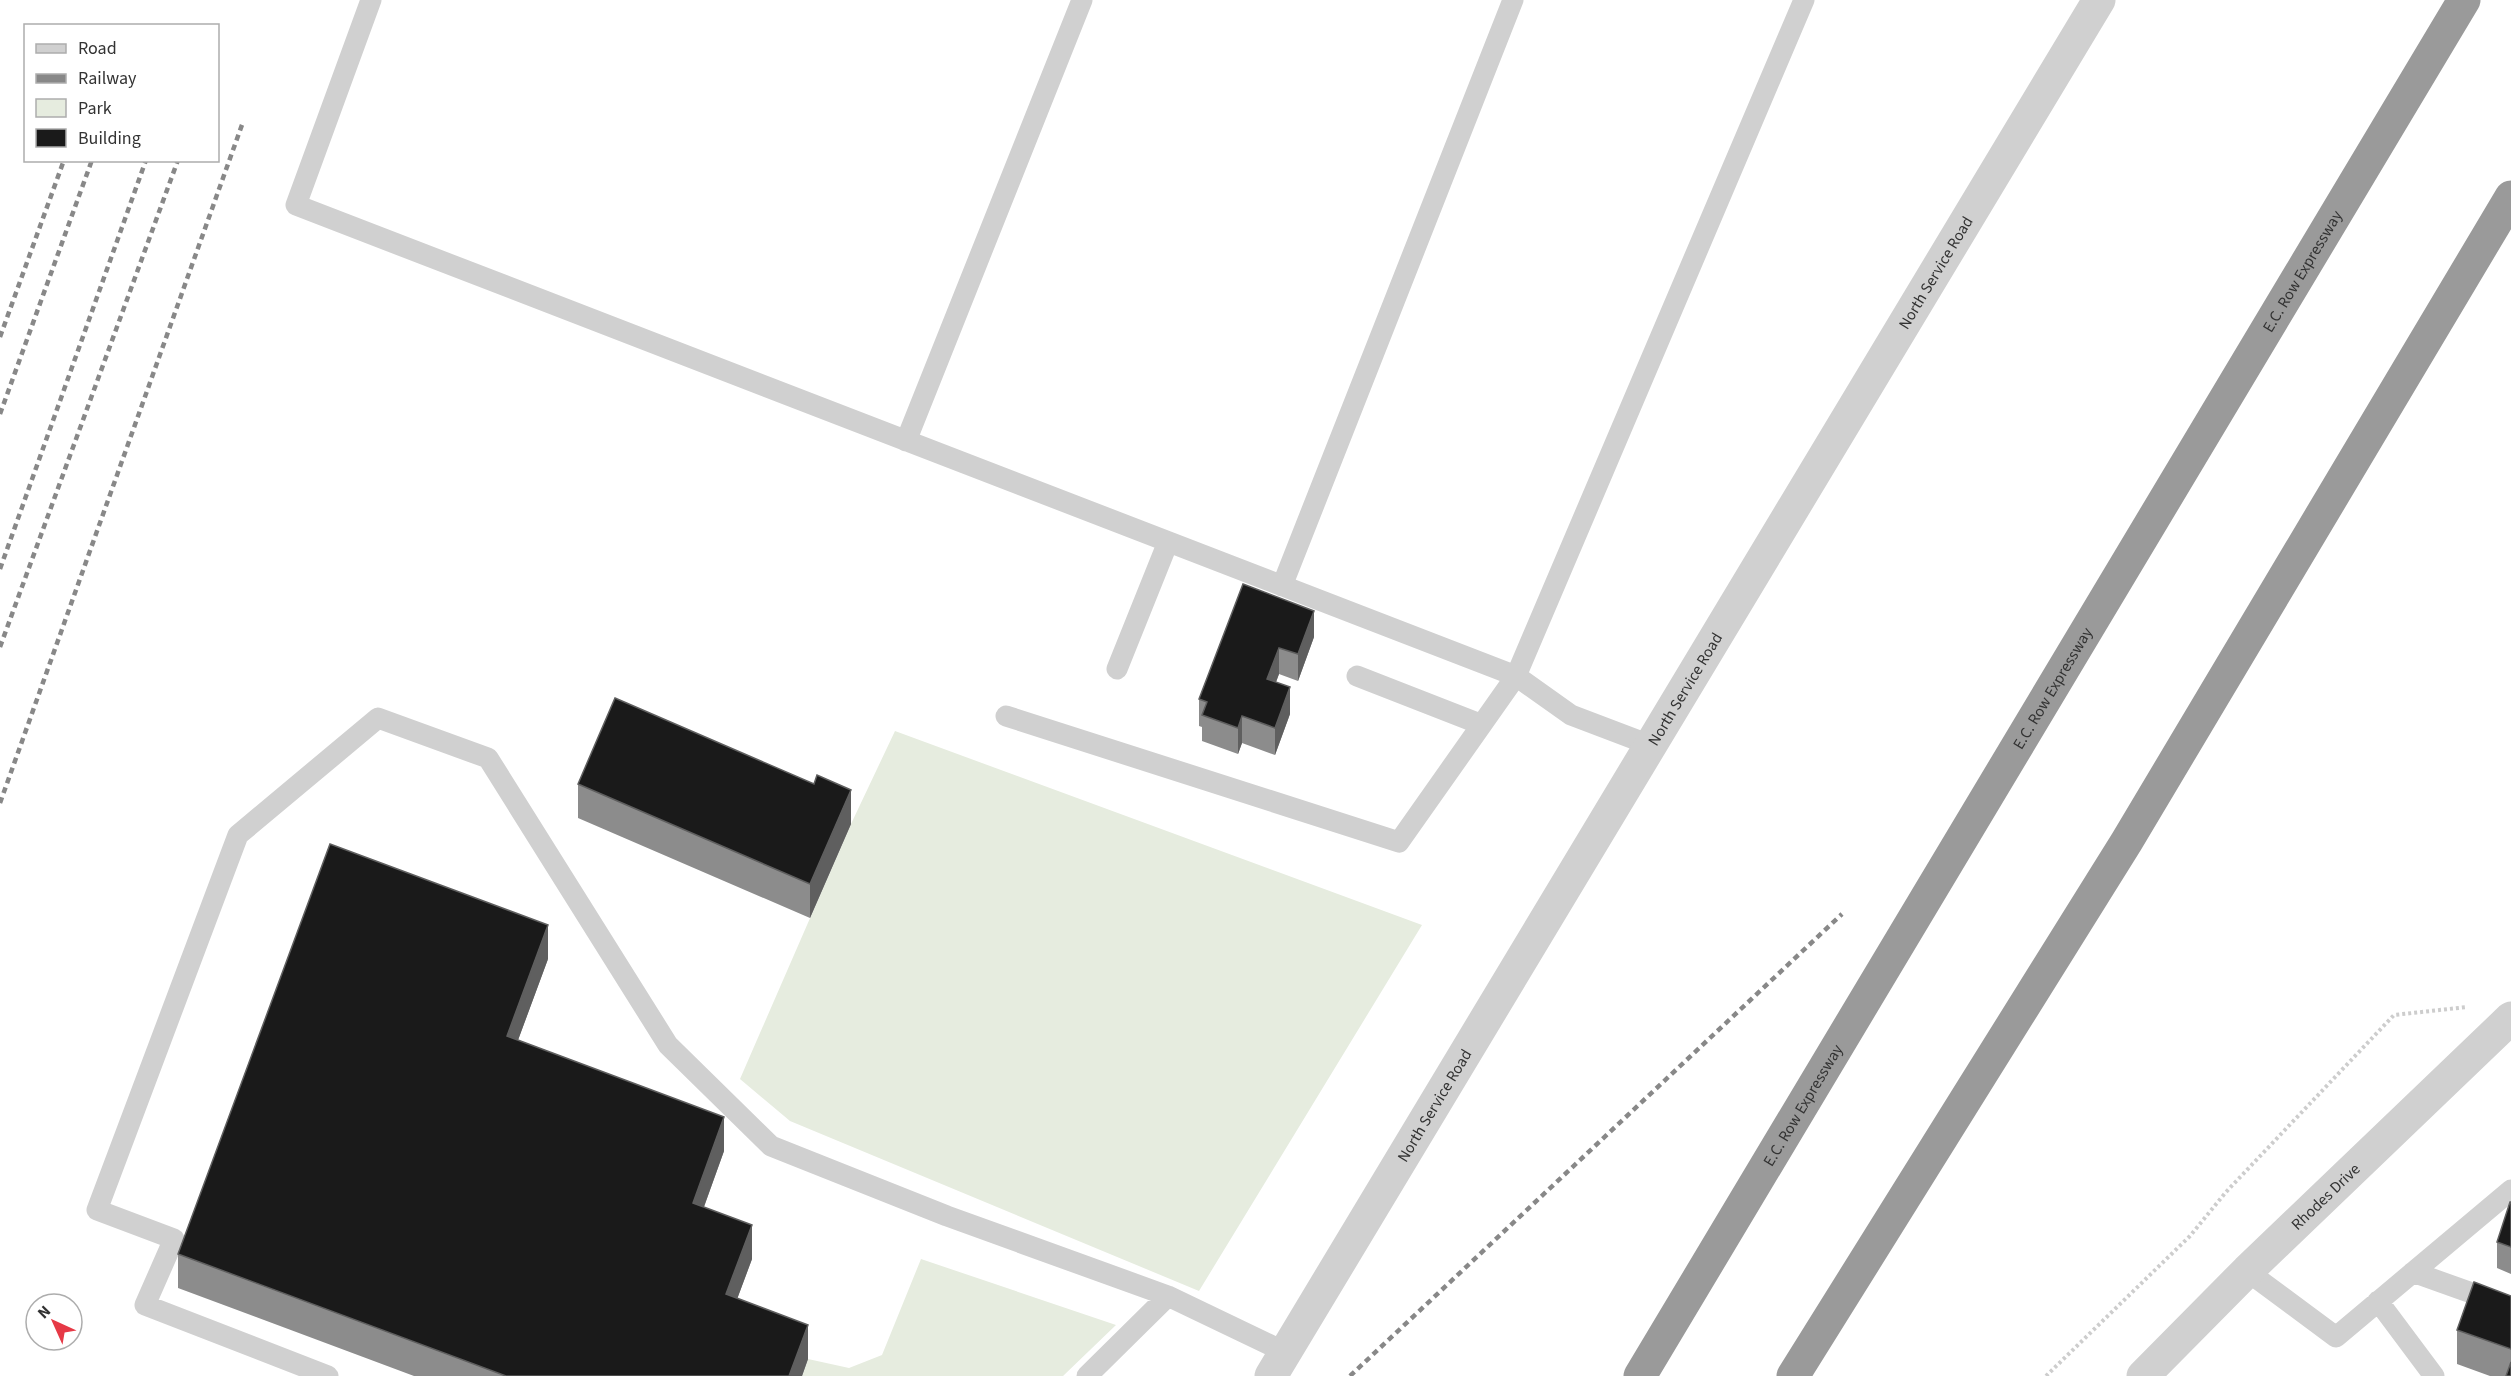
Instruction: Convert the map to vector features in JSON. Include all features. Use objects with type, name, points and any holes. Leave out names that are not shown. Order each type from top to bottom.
[{"type":"highway","points":[[2347,194],[2447,0]]},
{"type":"highway","name":"E.C. Row Expressway","points":[[1640,1376],[2464,0]]},
{"type":"highway","points":[[1793,1376],[2127,841],[2511,196]]},
{"type":"street","name":"North Service Road","points":[[1278,1364],[2099,0]]},
{"type":"street","name":"Rhodes Drive","points":[[2143,1376],[2247,1270],[2511,1018]]},
{"type":"lane","points":[[371,0],[296,205],[1516,676],[1571,715],[1650,745]]},
{"type":"lane","points":[[906,441],[1082,0]]},
{"type":"lane","points":[[1282,586],[1513,0]]},
{"type":"lane","points":[[1006,716],[1399,842],[1516,676],[1804,0]]},
{"type":"lane","points":[[1118,669],[1168,542]]},
{"type":"lane","points":[[1357,676],[1480,724]]},
{"type":"lane","points":[[328,1376],[145,1305],[174,1239],[97,1210],[237,835],[378,718],[488,758],[668,1045],[771,1146],[947,1216],[1168,1296],[1278,1364]]},
{"type":"lane","points":[[2247,1270],[2336,1336],[2506,1199]]},
{"type":"lane","points":[[2414,1272],[2511,1307]]},
{"type":"lane","points":[[1087,1376],[1168,1296]]},
{"type":"lane","points":[[2378,1301],[2434,1376]]},
{"type":"path","points":[[2046,1376],[2190,1236],[2226,1192],[2394,1016],[2476,1006]]},
{"type":"green space","points":[[895,731],[1422,925],[1199,1291],[790,1121],[740,1079],[851,824]]},
{"type":"green space","points":[[921,1259],[1116,1325],[1063,1376],[802,1376],[808,1359],[849,1368],[882,1355]]},
{"type":"building","points":[[1243,584],[1314,611],[1298,654],[1279,648],[1267,679],[1290,687],[1275,728],[1242,716],[1238,728],[1202,715],[1207,702],[1199,699]]},
{"type":"building","points":[[615,698],[814,784],[817,775],[851,790],[810,884],[578,784]]},
{"type":"building","points":[[330,844],[548,925],[507,1036],[724,1117],[693,1203],[752,1225],[726,1294],[808,1325],[789,1376],[506,1376],[178,1254]]},
{"type":"building","points":[[2511,1202],[2511,1247],[2497,1242]]},
{"type":"building","points":[[2474,1282],[2511,1296],[2511,1349],[2457,1330]]},
{"type":"building","points":[[2511,1362],[2511,1376],[2506,1376]]},
{"type":"railway","points":[[0,803],[243,122]]},
{"type":"railway","points":[[0,337],[63,162]]},
{"type":"railway","points":[[0,414],[91,162]]},
{"type":"railway","points":[[0,569],[145,162]]},
{"type":"railway","points":[[0,647],[177,162]]},
{"type":"railway","points":[[1350,1376],[1842,914]]}]
